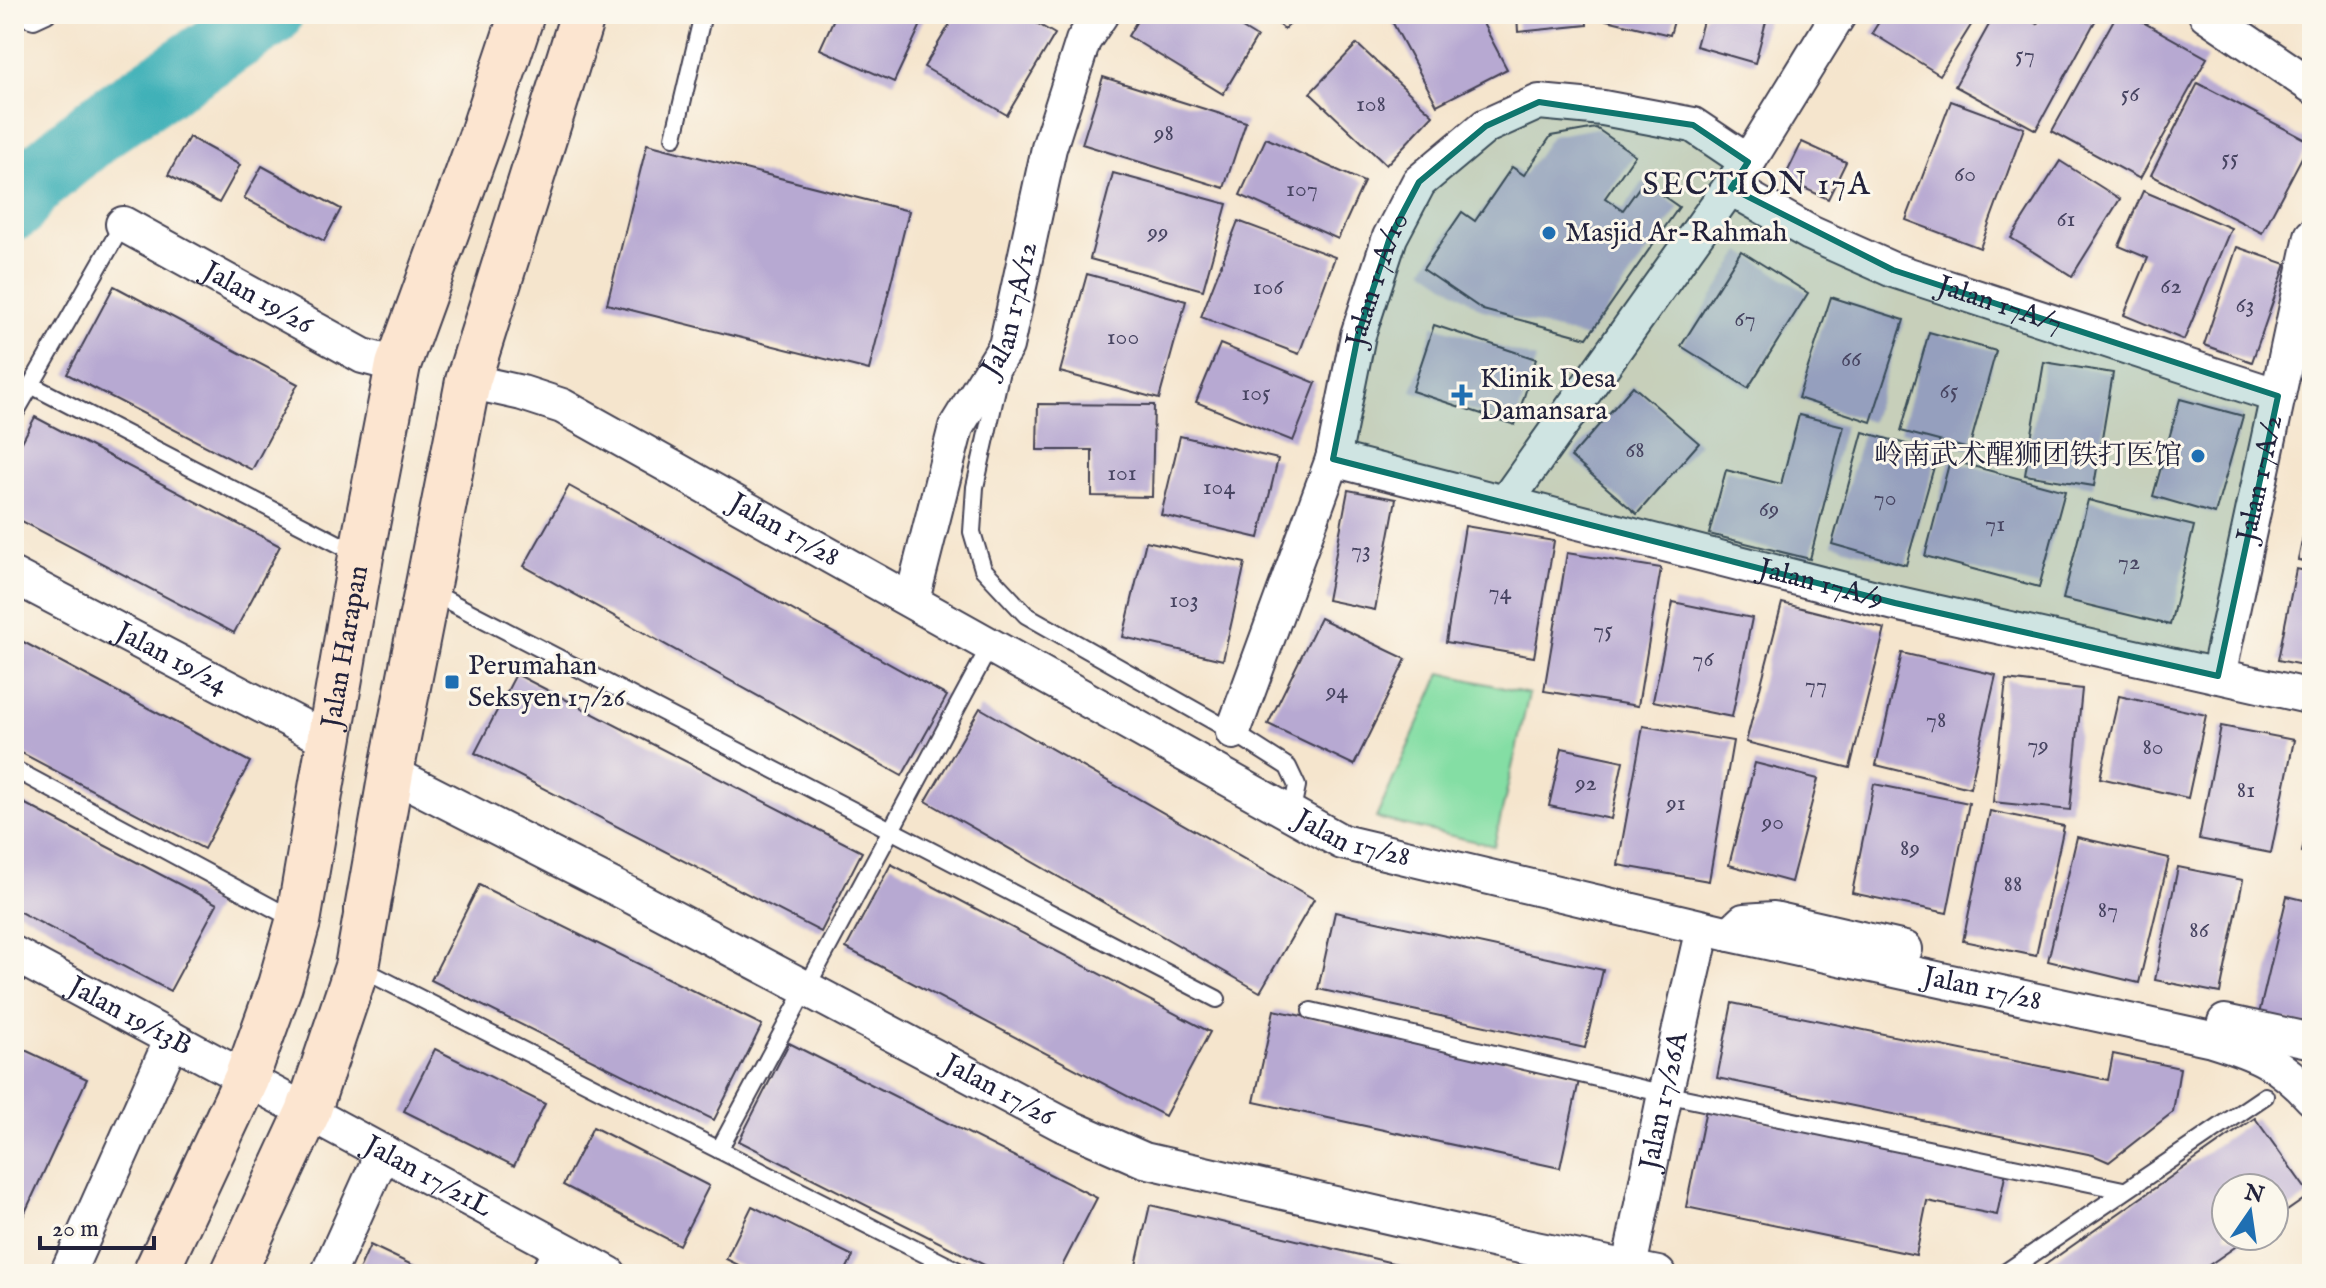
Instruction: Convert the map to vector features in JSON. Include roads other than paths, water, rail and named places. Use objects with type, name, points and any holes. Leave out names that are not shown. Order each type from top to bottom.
[{"type":"main road","name":"Jalan Harapan","points":[[155,1274],[246,1079],[280,985],[298,922],[361,556],[398,365],[522,14]]},
{"type":"main road","points":[[233,1274],[308,1112],[357,967],[391,773],[468,381],[583,14]]},
{"type":"street","name":"Jalan 17A/12","points":[[912,600],[956,427],[1006,346],[1049,148],[1083,41],[1101,14]]},
{"type":"street","points":[[1505,503],[1739,175],[1839,14]]},
{"type":"street","points":[[2206,14],[2312,86]]},
{"type":"street","name":"Jalan 17A/10","points":[[1233,732],[1333,459],[1358,335],[1390,237],[1419,182],[1486,126],[1539,102],[1603,108],[1693,125],[1739,175]]},
{"type":"street","name":"Jalan 17A/7","points":[[1739,175],[1810,233],[1893,270],[2278,396]]},
{"type":"street","name":"Jalan 19/26","points":[[123,224],[363,356],[398,365]]},
{"type":"street","name":"Jalan 17A/2","points":[[2218,676],[2312,236]]},
{"type":"street","name":"Jalan 17/28","points":[[468,381],[562,406],[1342,842],[1716,931],[2212,1039],[2260,1054],[2294,1078],[2312,1098]]},
{"type":"street","name":"Jalan 17A/9","points":[[1333,459],[1895,603],[2312,697]]},
{"type":"street","name":"Jalan 19/24","points":[[14,576],[330,741]]},
{"type":"street","name":"Jalan 17/26","points":[[391,773],[1062,1124],[1144,1160],[1639,1272]]},
{"type":"street","points":[[1716,931],[1744,921],[1774,919],[2312,1041]]},
{"type":"street","name":"Jalan 17/26A","points":[[1639,1272],[1665,1094],[1716,931]]},
{"type":"street","name":"Jalan 19/13B","points":[[14,954],[246,1079]]},
{"type":"street","points":[[67,1274],[172,1039]]},
{"type":"street","name":"Jalan 17/21L","points":[[246,1079],[383,1152],[545,1259],[609,1274]]},
{"type":"street","points":[[328,1274],[383,1152]]},
{"type":"lane","points":[[14,14],[34,20],[47,14]]},
{"type":"lane","points":[[674,137],[703,14]]},
{"type":"lane","points":[[14,415],[123,224]]},
{"type":"lane","points":[[1006,346],[975,487],[972,532],[983,569],[1026,615],[1233,732],[1288,767],[1297,786],[1291,814]]},
{"type":"lane","points":[[31,385],[361,556]]},
{"type":"lane","points":[[427,591],[1217,999]]},
{"type":"lane","points":[[719,1150],[990,646]]},
{"type":"lane","points":[[14,769],[298,922]]},
{"type":"lane","points":[[357,967],[964,1274]]},
{"type":"lane","points":[[1311,1011],[1665,1094],[2123,1190]]},
{"type":"lane","points":[[2003,1274],[2265,1096]]},
{"type":"waterway","points":[[14,207],[30,185],[102,125],[269,14]]},
{"type":"place","name":"Masjid Ar-Rahmah","points":[[1549,233]]},
{"type":"place","name":"Klinik Desa Damansara","points":[[1462,395]]},
{"type":"place","name":"岭南武术醒狮团铁打医馆","points":[[2198,456]]},
{"type":"place","name":"Perumahan Seksyen 17/26","points":[[452,682]]},
{"type":"district","name":"SECTION 17A","points":[[1757,185]]}]
